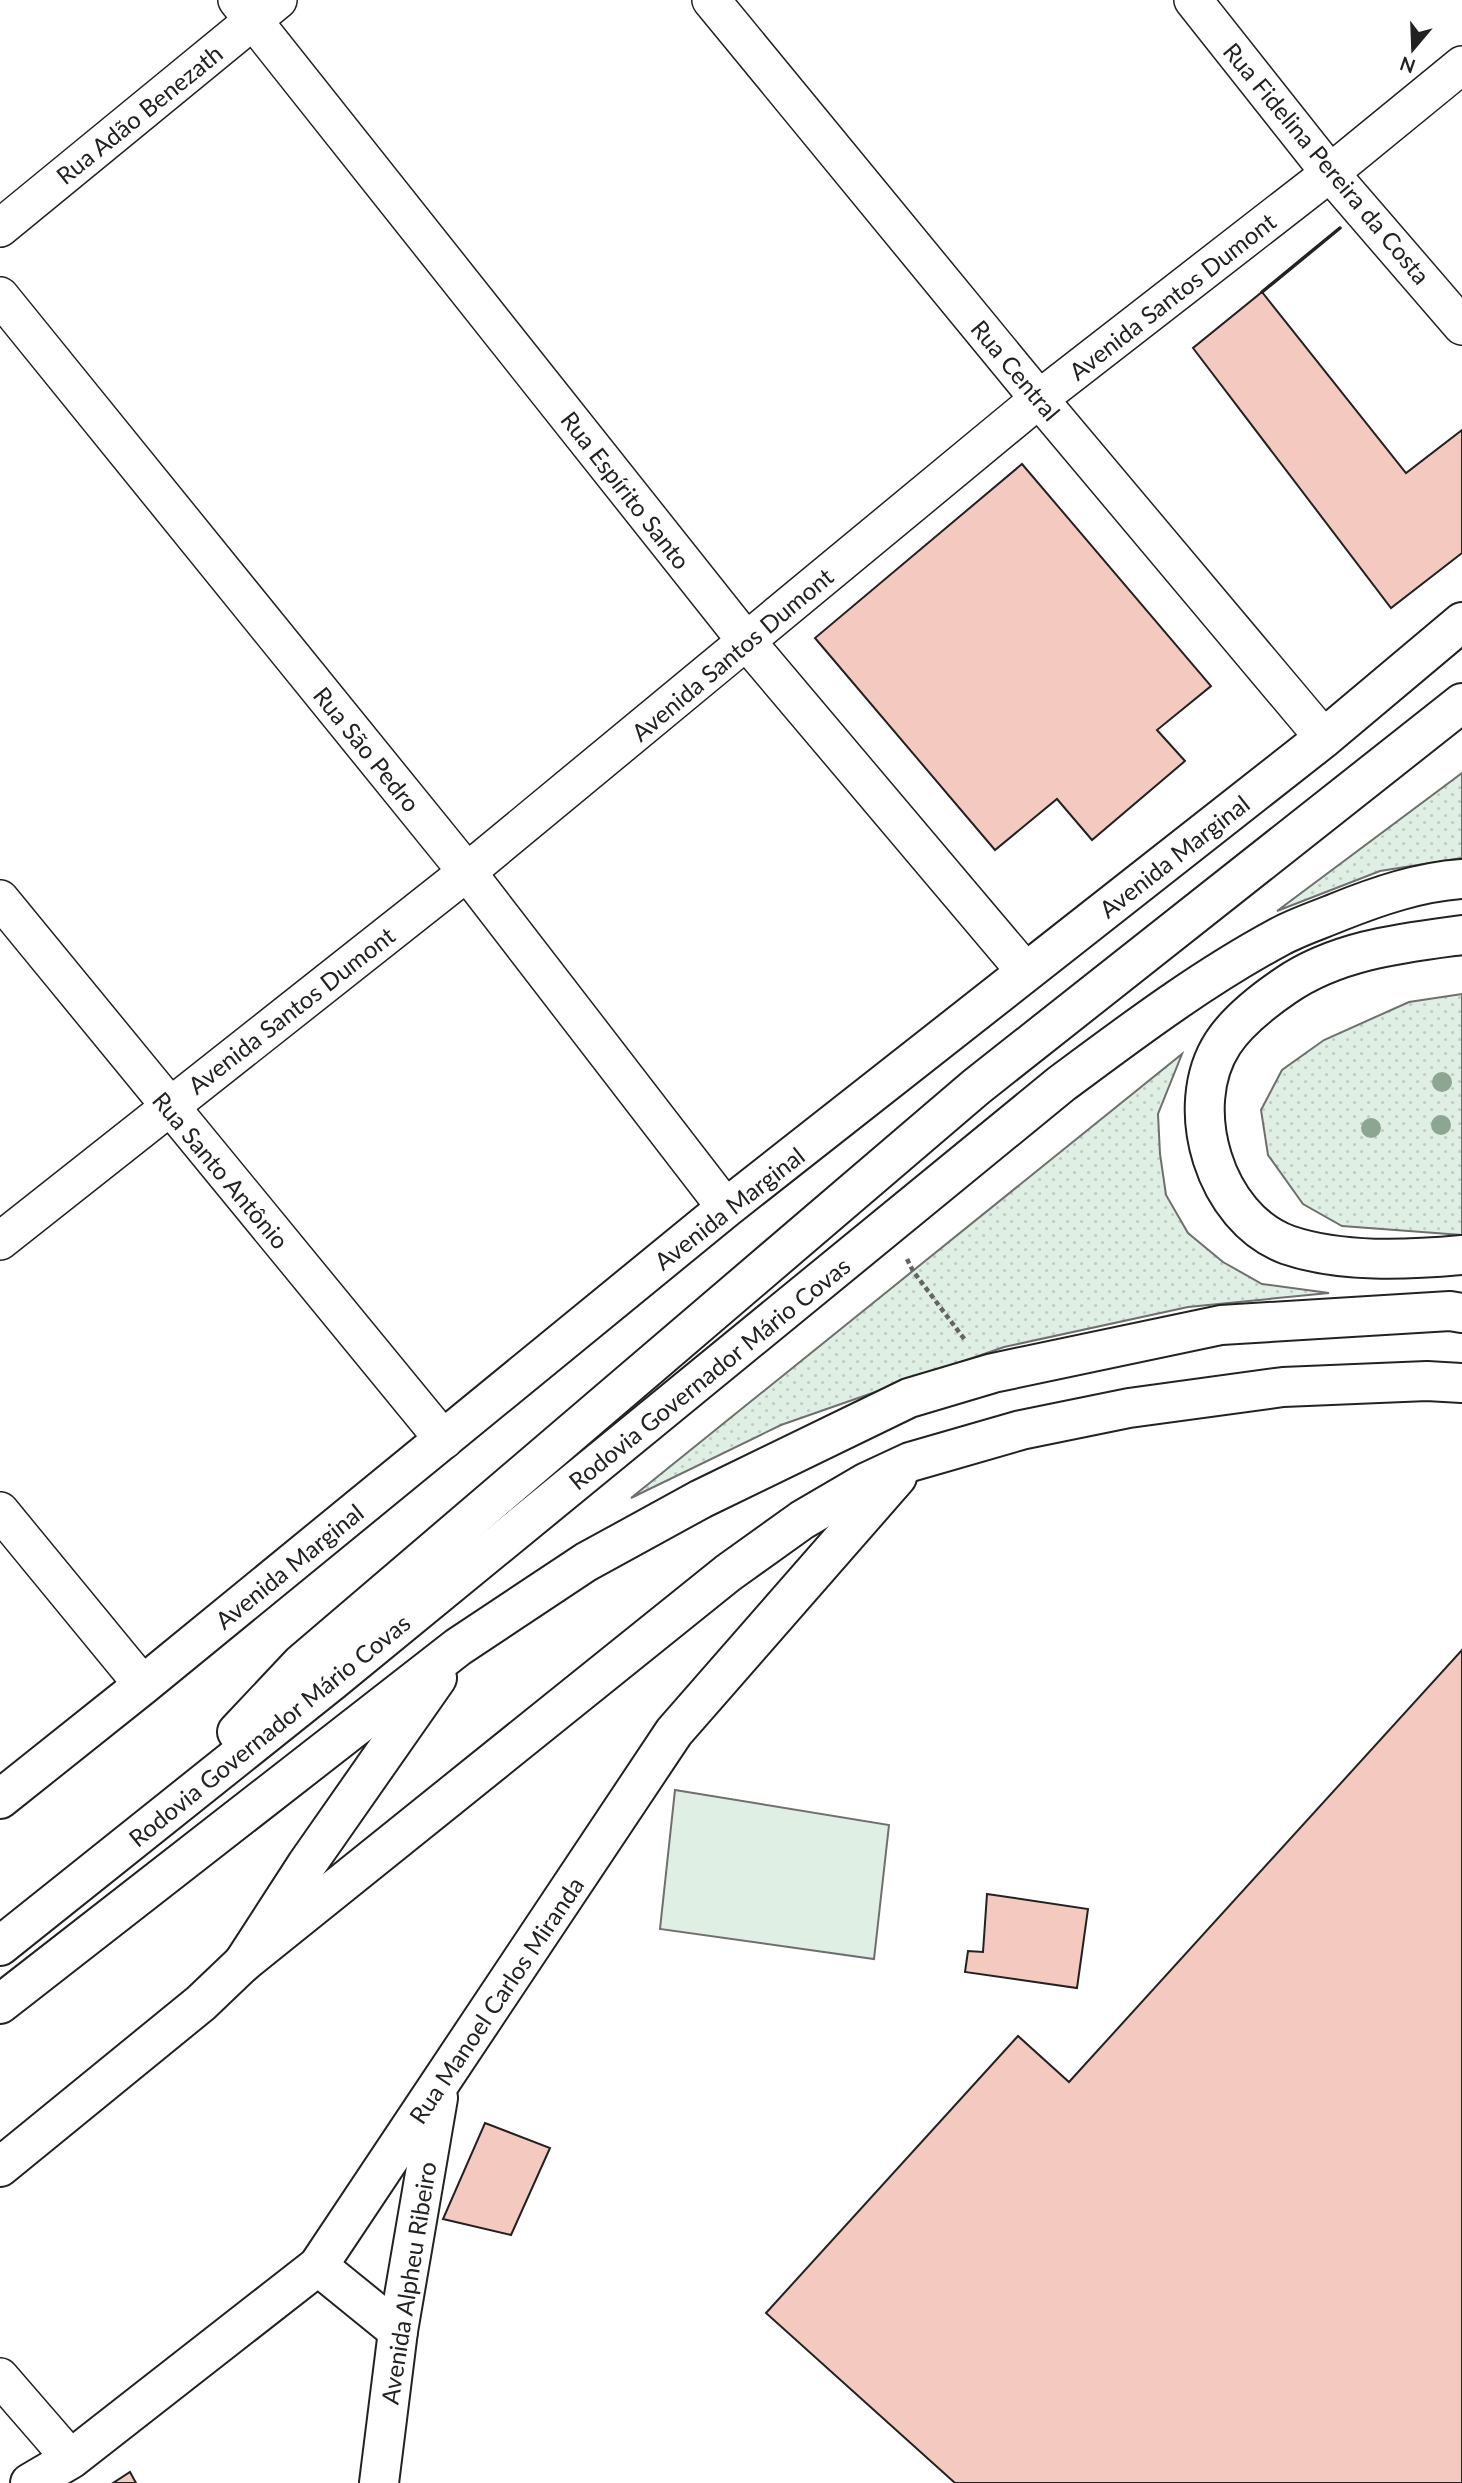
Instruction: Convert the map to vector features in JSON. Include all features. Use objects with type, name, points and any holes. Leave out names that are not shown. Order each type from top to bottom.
[{"type":"main road","name":"Avenida Marginal","points":[[0,1799],[726,1208],[1324,738],[1462,622]]},
{"type":"main road","points":[[145,1828],[301,1664],[976,1087],[1462,703]]},
{"type":"main road","name":"Rodovia Governador Mário Covas","points":[[0,1946],[332,1681],[1061,1084],[1163,1008],[1229,965],[1281,936],[1372,898],[1439,881],[1462,879]]},
{"type":"main road","points":[[1462,935],[1380,946],[1322,967],[1287,984],[1254,1009],[1223,1043],[1210,1070],[1204,1115],[1212,1160],[1230,1198],[1257,1227],[1287,1245],[1335,1255],[1406,1260],[1462,1255]]},
{"type":"main road","name":"Rodovia Governador Mário Covas","points":[[0,2004],[458,1647],[586,1562],[701,1499],[909,1398],[993,1373],[1221,1325],[1458,1311]]},
{"type":"main road","points":[[0,2167],[201,2003],[243,1962],[728,1573],[802,1520],[867,1482],[910,1462],[1021,1430],[1129,1408],[1283,1387],[1427,1381],[1462,1383]]},
{"type":"main road","name":"Rua Manoel Carlos Miranda","points":[[30,2483],[71,2459],[318,2266],[674,1732],[910,1462]]},
{"type":"main road","points":[[243,1962],[307,1864],[458,1647]]},
{"type":"main road","name":"Avenida Alpheu Ribeiro","points":[[379,2483],[398,2331],[441,2084]]},
{"type":"main road","points":[[318,2266],[398,2331]]},
{"type":"street","name":"Rua Central","points":[[711,0],[1039,400],[1324,738]]},
{"type":"street","name":"Rua Fidelina Pereira da Costa","points":[[1193,0],[1330,173],[1462,326]]},
{"type":"street","name":"Rua Adão Benezath","points":[[0,228],[256,7]]},
{"type":"street","name":"Rua Espírito Santo","points":[[256,7],[747,642],[1026,972]]},
{"type":"street","name":"Avenida Santos Dumont","points":[[0,1241],[467,872],[1039,400],[1330,173],[1462,65]]},
{"type":"street","name":"Rua São Pedro","points":[[0,296],[467,872],[726,1208]]},
{"type":"street","name":"Rua Santo Antônio","points":[[0,900],[444,1440]]},
{"type":"street","points":[[0,1511],[143,1685]]},
{"type":"street","points":[[0,2377],[71,2459]]},
{"type":"path","points":[[890,1226],[913,1271],[993,1373]]},
{"type":"green space","points":[[1462,773],[1462,858],[1380,871],[1277,911]]},
{"type":"green space","points":[[1462,994],[1462,1235],[1342,1226],[1303,1204],[1268,1155],[1261,1110],[1282,1070],[1324,1040],[1409,1002]]},
{"type":"green space","points":[[1182,1054],[1158,1114],[1166,1195],[1188,1233],[1223,1262],[1262,1284],[1329,1293],[1188,1307],[1004,1347],[781,1425],[631,1498]]},
{"type":"green space","points":[[675,1790],[889,1825],[874,1959],[660,1929]]},
{"type":"building","points":[[1262,292],[1406,473],[1462,430],[1462,553],[1391,608],[1193,348]]},
{"type":"building","points":[[1022,464],[1211,686],[1157,730],[1185,761],[1092,840],[1057,799],[995,850],[815,638]]},
{"type":"building","points":[[1462,1650],[1462,2483],[955,2483],[766,2313],[1018,2036],[1069,2082]]},
{"type":"building","points":[[987,1894],[1088,1909],[1077,1988],[965,1972],[968,1951],[983,1952]]},
{"type":"building","points":[[485,2123],[550,2148],[511,2235],[443,2219]]},
{"type":"building","points":[[130,2472],[136,2483],[113,2483]]},
{"type":"wall","points":[[1262,292],[1340,228]]}]
